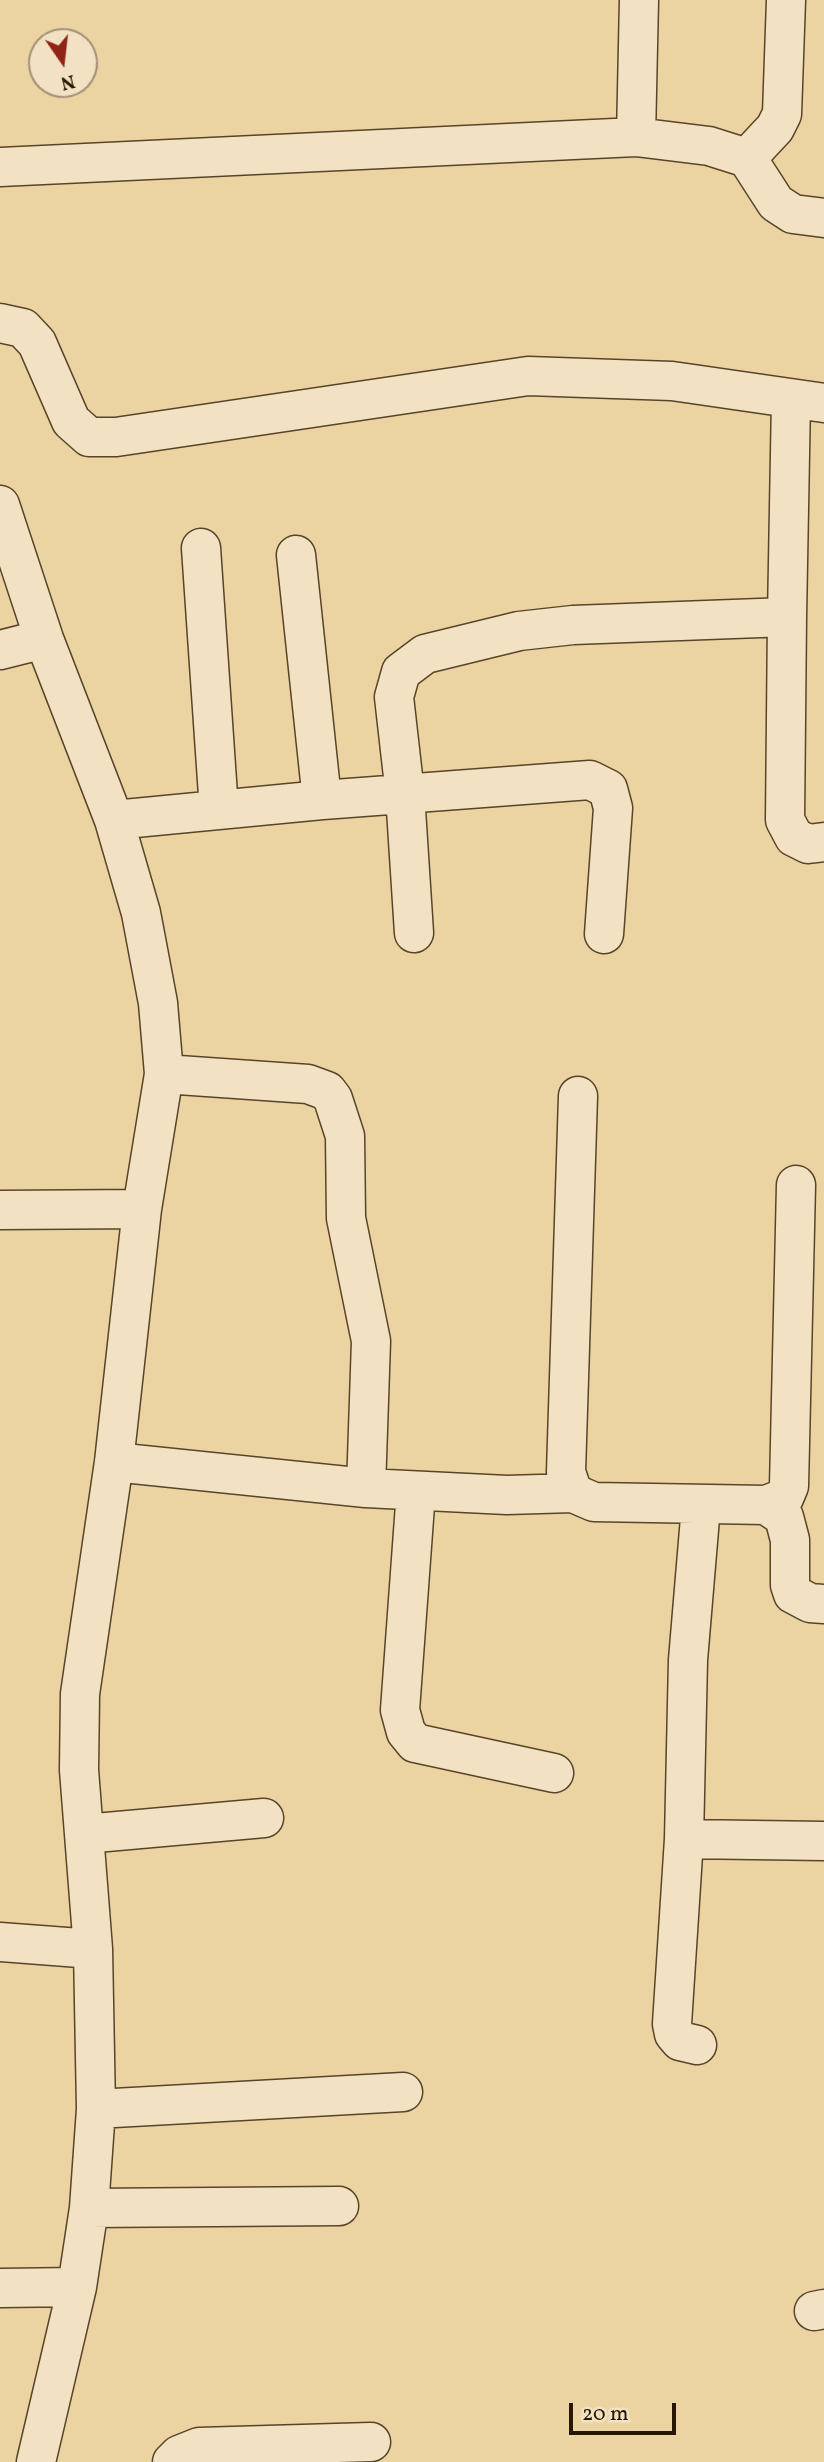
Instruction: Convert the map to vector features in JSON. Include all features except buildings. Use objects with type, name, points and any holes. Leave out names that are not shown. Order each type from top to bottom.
[{"type":"street","points":[[636,137],[639,0]]},
{"type":"street","points":[[747,158],[775,128],[782,114],[786,0]]},
{"type":"street","points":[[0,167],[636,137],[709,146],[747,158],[776,203],[793,214],[824,218]]},
{"type":"street","points":[[0,323],[23,328],[37,343],[71,421],[89,437],[116,437],[528,376],[672,381],[808,401],[787,617],[785,820],[794,837],[808,844],[824,842]]},
{"type":"street","points":[[0,505],[44,639],[114,820],[141,913],[158,1003],[164,1073],[142,1209],[114,1462],[80,1694],[79,1770],[93,1950],[96,2109],[89,2208],[77,2287],[36,2462]]},
{"type":"street","points":[[201,548],[219,810]]},
{"type":"street","points":[[296,555],[322,800]]},
{"type":"street","points":[[414,933],[405,794],[394,697],[401,672],[425,654],[519,631],[573,625],[787,617]]},
{"type":"street","points":[[0,650],[44,639]]},
{"type":"street","points":[[114,820],[322,800],[590,780],[608,789],[613,808],[604,934]]},
{"type":"street","points":[[164,1073],[307,1084],[327,1091],[333,1099],[345,1136],[346,1218],[371,1341],[366,1488]]},
{"type":"street","points":[[573,1493],[566,1472],[578,1096]]},
{"type":"street","points":[[114,1462],[366,1488],[507,1495],[573,1493],[594,1502],[701,1506],[766,1505],[784,1498],[789,1486],[796,1185]]},
{"type":"street","points":[[0,1210],[142,1209]]},
{"type":"street","points":[[416,1491],[400,1710],[406,1732],[415,1743],[554,1773]]},
{"type":"street","points":[[766,1505],[784,1517],[790,1540],[790,1585],[793,1594],[810,1602],[824,1604]]},
{"type":"street","points":[[697,2045],[680,2041],[674,2034],[672,2024],[684,1839],[688,1660],[701,1506]]},
{"type":"street","points":[[84,1834],[264,1818]]},
{"type":"street","points":[[684,1839],[824,1841]]},
{"type":"street","points":[[0,1942],[93,1950]]},
{"type":"street","points":[[96,2109],[403,2092]]},
{"type":"street","points":[[89,2208],[339,2206]]},
{"type":"street","points":[[0,2288],[77,2287]]},
{"type":"street","points":[[172,2462],[179,2455],[199,2447],[371,2442]]}]
